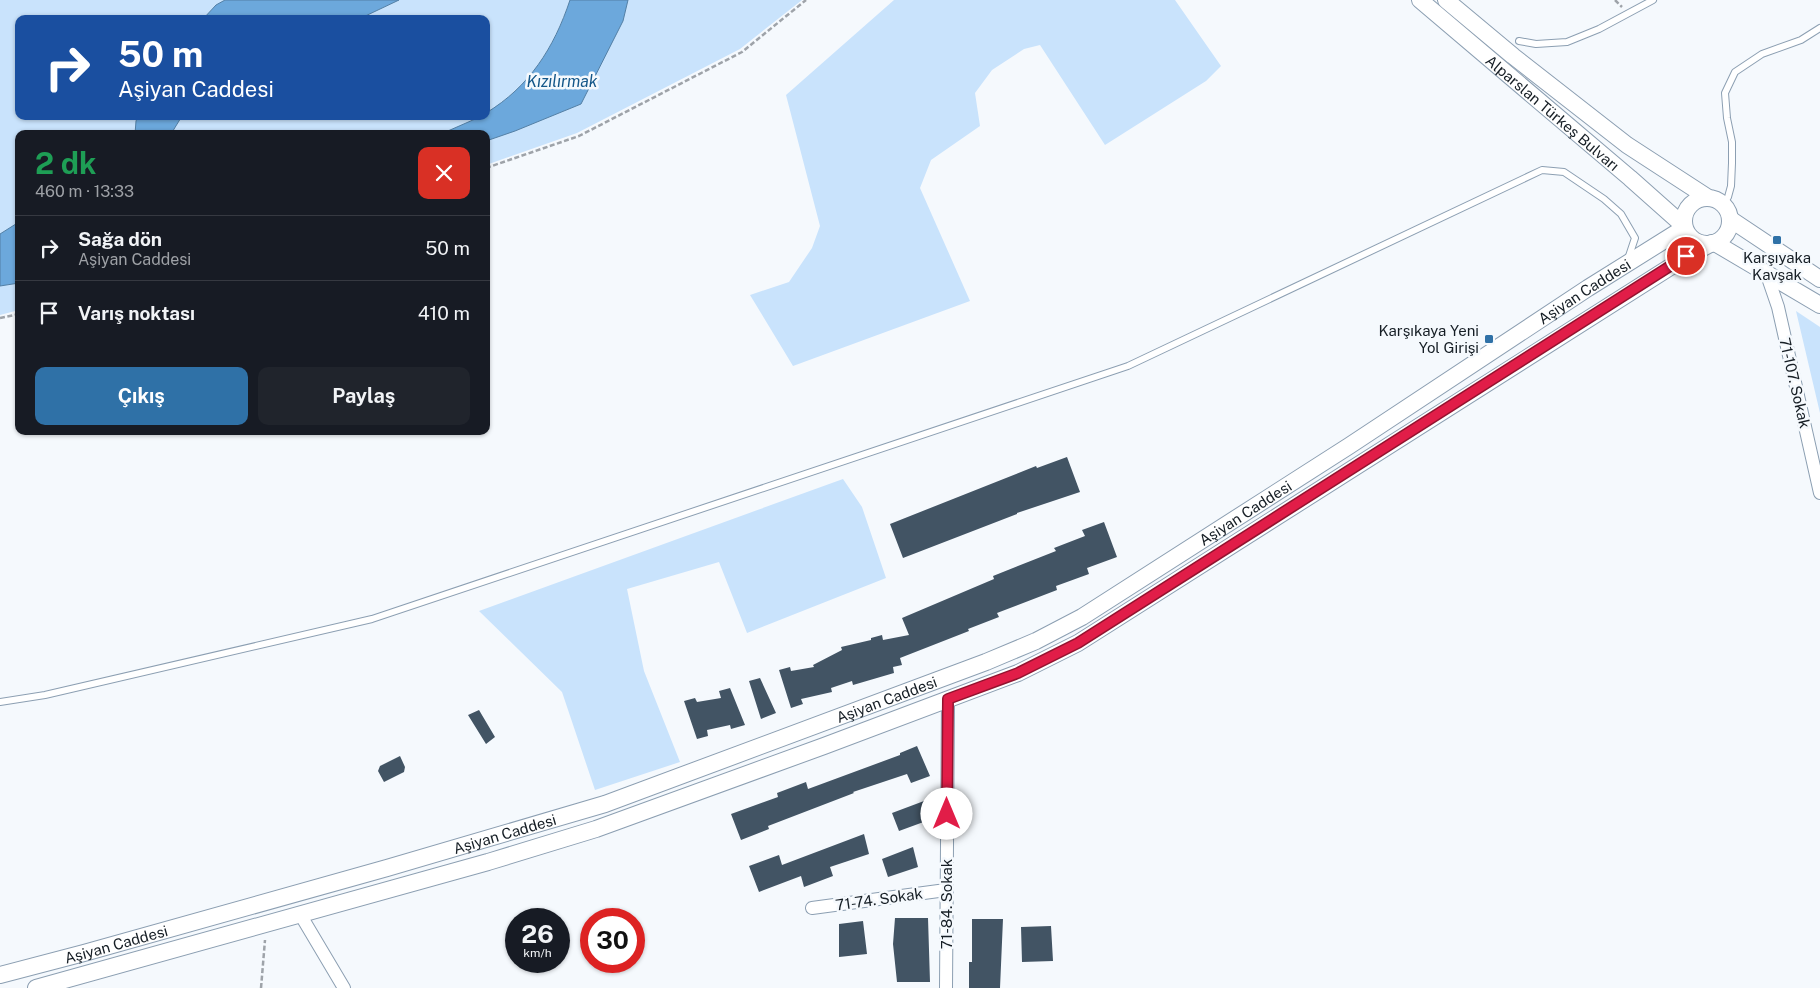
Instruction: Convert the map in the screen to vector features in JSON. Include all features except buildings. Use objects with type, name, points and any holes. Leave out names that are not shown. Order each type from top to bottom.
[{"type":"street","name":"Alparslan Türkeş Bulvarı","points":[[1420,0],[1630,178],[1684,227]]},
{"type":"street","name":"Alparslan Türkeş Bulvarı","points":[[1446,0],[1513,56],[1627,145],[1707,197]]},
{"type":"street","points":[[1707,197],[1716,199],[1723,204],[1728,211],[1730,219],[1727,232],[1722,238],[1713,243],[1702,244],[1687,234],[1684,227],[1684,214],[1688,206],[1695,200],[1707,197]]},
{"type":"street","points":[[1730,219],[1820,279]]},
{"type":"street","name":"Aşiyan Caddesi","points":[[0,975],[378,870],[605,804],[977,665],[1036,641],[1090,611],[1349,446],[1684,227]]},
{"type":"street","points":[[1713,243],[1820,306]]},
{"type":"street","name":"Aşiyan Caddesi","points":[[36,988],[488,862],[596,829],[1018,673],[1078,643],[1686,256],[1713,243]]},
{"type":"street","name":"71-107. Sokak","points":[[1767,274],[1778,307],[1820,493]]},
{"type":"street","name":"71-84. Sokak","points":[[946,988],[948,699]]},
{"type":"street","name":"71-74. Sokak","points":[[812,908],[946,890]]},
{"type":"street","points":[[300,914],[344,988]]},
{"type":"lane","points":[[1518,41],[1536,44],[1567,42],[1599,29],[1653,0]]},
{"type":"lane","points":[[1723,204],[1728,197],[1731,186],[1732,163],[1732,142],[1725,93],[1735,72],[1762,54],[1801,40],[1820,28]]},
{"type":"lane","points":[[0,702],[45,694],[372,619],[1118,370],[1542,170],[1564,172],[1604,199],[1621,214],[1635,238],[1627,263]]},
{"type":"path","points":[[490,167],[578,136],[742,52],[806,0]]},
{"type":"path","points":[[0,318],[15,315]]},
{"type":"path","points":[[262,988],[266,924]]},
{"type":"shaded area","points":[[0,0],[225,0],[216,5],[207,15],[15,15],[15,120],[136,120],[135,130],[15,130],[15,225],[0,234]]},
{"type":"shaded area","points":[[399,0],[570,0],[556,35],[528,78],[490,110],[490,15],[367,15]]},
{"type":"shaded area","points":[[628,0],[802,0],[740,49],[577,133],[490,164],[490,140],[581,104],[623,21]]},
{"type":"shaded area","points":[[894,0],[1175,0],[1221,66],[1206,81],[1105,145],[1040,45],[1024,49],[992,70],[975,93],[980,126],[931,160],[920,188],[970,301],[793,366],[750,295],[789,282],[812,248],[820,226],[786,95]]},
{"type":"shaded area","points":[[180,120],[473,120],[450,130],[173,130]]},
{"type":"shaded area","points":[[15,284],[15,311],[0,315],[0,286]]},
{"type":"shaded area","points":[[1796,311],[1820,327],[1820,413]]},
{"type":"shaded area","points":[[843,479],[862,507],[886,578],[747,633],[719,562],[627,589],[644,671],[680,762],[595,790],[562,692],[479,611]]},
{"type":"water","points":[[225,0],[399,0],[367,15],[207,15],[216,5]]},
{"type":"water","name":"Kızılırmak","points":[[570,0],[628,0],[623,21],[581,104],[490,140],[490,130],[450,130],[473,120],[490,120],[490,110],[515,91],[538,65],[564,18]]},
{"type":"water","points":[[180,120],[173,130],[135,130],[136,121]]},
{"type":"water","points":[[15,225],[15,284],[0,286],[0,234]]},
{"type":"place","name":"Karşıyaka Kavşak","points":[[1777,240]]},
{"type":"place","name":"Karşıkaya Yeni Yol Girişi","points":[[1489,339]]},
{"type":"route","points":[[947,814],[948,699],[1018,673],[1078,643],[1686,256]]}]
